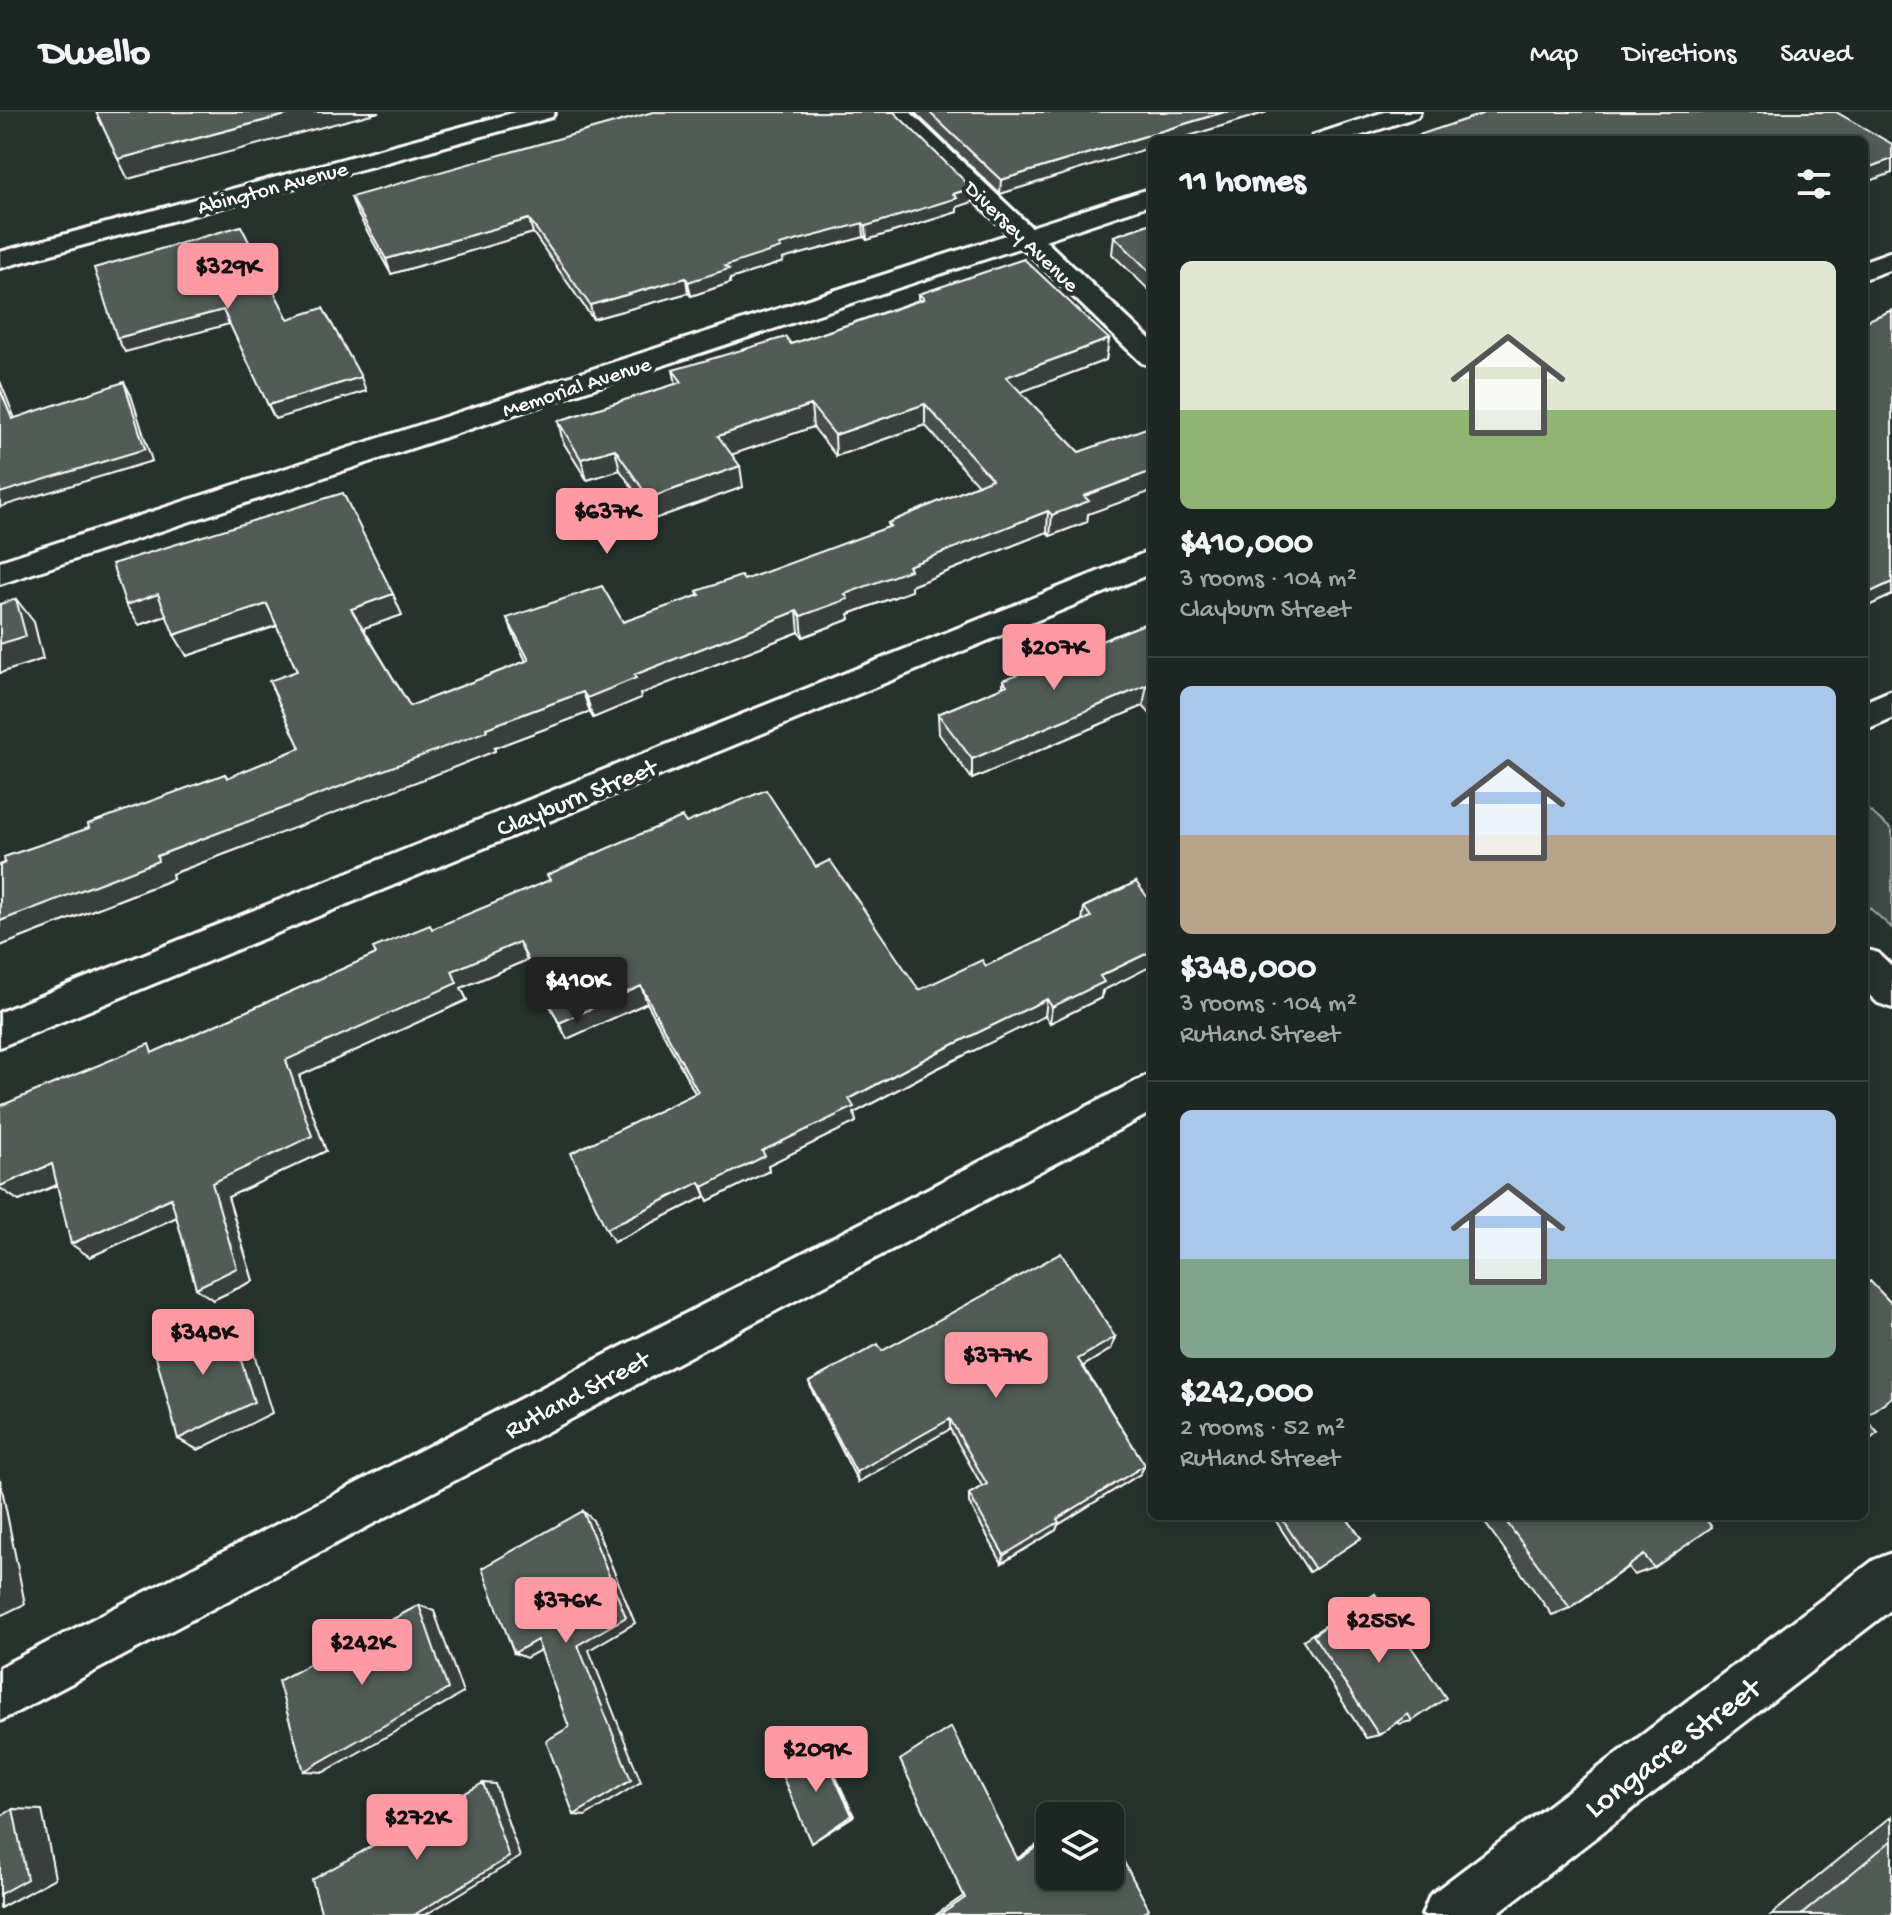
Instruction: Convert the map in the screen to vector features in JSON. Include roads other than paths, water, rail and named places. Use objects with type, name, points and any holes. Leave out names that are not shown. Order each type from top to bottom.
[{"type":"street","name":"Abington Avenue","points":[[0,260],[543,112]]},
{"type":"street","name":"Diversey Avenue","points":[[896,112],[1148,353]]},
{"type":"street","points":[[1335,136],[1408,112]]},
{"type":"street","name":"Memorial Avenue","points":[[0,573],[1148,197]]},
{"type":"street","points":[[1868,269],[1892,259]]},
{"type":"street","name":"Clayburn Street","points":[[0,1030],[1148,563]]},
{"type":"street","points":[[1868,716],[1892,703]]},
{"type":"street","points":[[1868,969],[1892,991]]},
{"type":"street","name":"Rutland Street","points":[[0,1695],[1148,1093]]},
{"type":"street","name":"Longacre Street","points":[[1450,1915],[1892,1578]]}]
